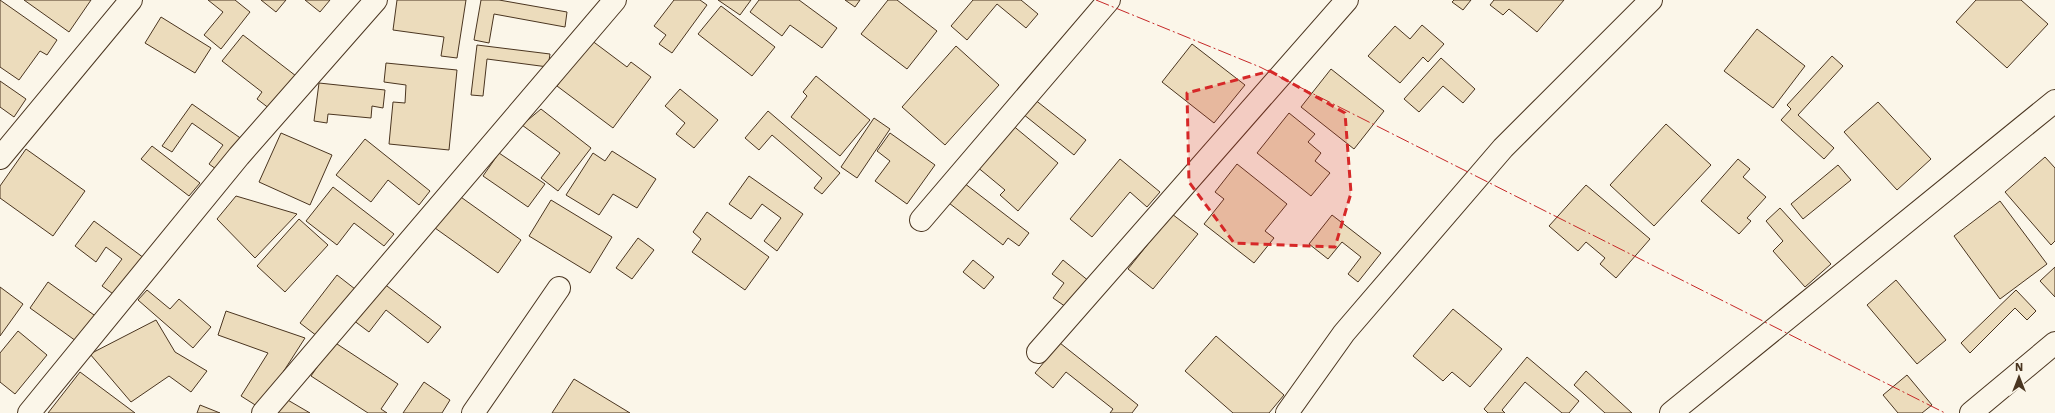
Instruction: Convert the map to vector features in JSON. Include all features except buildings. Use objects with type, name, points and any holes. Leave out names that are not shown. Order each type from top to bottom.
[{"type":"street","points":[[0,158],[131,0]]},
{"type":"street","points":[[29,413],[239,156],[376,0]]},
{"type":"street","points":[[262,413],[615,0]]},
{"type":"street","points":[[921,220],[1109,0]]},
{"type":"street","points":[[1038,352],[1347,0]]},
{"type":"street","points":[[1287,413],[1344,333],[1503,148],[1651,0]]},
{"type":"street","points":[[1671,413],[2055,102]]},
{"type":"street","points":[[473,413],[559,288]]},
{"type":"street","points":[[1971,413],[2055,343]]},
{"type":"highlighted area","points":[[1270,71],[1345,113],[1351,193],[1335,247],[1234,243],[1189,182],[1187,93]]},
{"type":"power","points":[[1096,0],[1260,67],[1945,413]]}]
